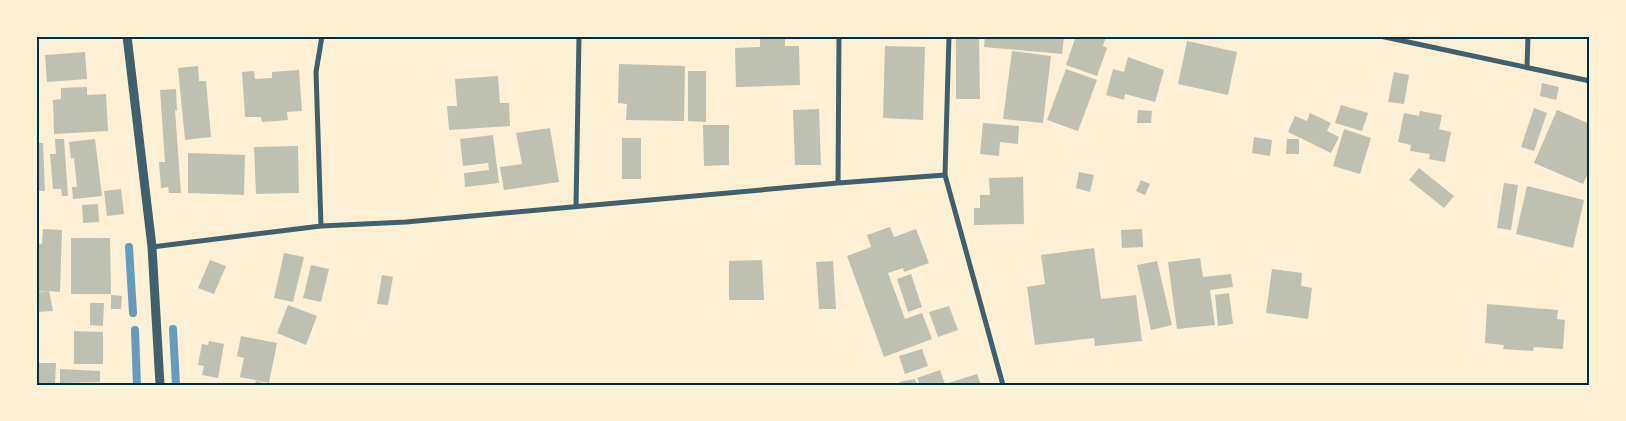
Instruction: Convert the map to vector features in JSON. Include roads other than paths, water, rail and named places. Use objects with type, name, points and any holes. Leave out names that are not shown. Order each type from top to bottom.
[{"type":"street","points":[[127,36],[152,247],[160,385]]},
{"type":"street","points":[[321,226],[316,72],[322,36]]},
{"type":"street","points":[[576,207],[579,36]]},
{"type":"street","points":[[838,183],[839,36]]},
{"type":"street","points":[[949,36],[945,175],[1003,385]]},
{"type":"street","points":[[1380,36],[1590,81]]},
{"type":"street","points":[[1527,67],[1528,36]]},
{"type":"street","points":[[152,247],[321,226],[406,222],[945,175]]},
{"type":"waterway","points":[[129,247],[133,313]]},
{"type":"waterway","points":[[173,329],[176,385]]},
{"type":"waterway","points":[[135,330],[137,385]]}]
